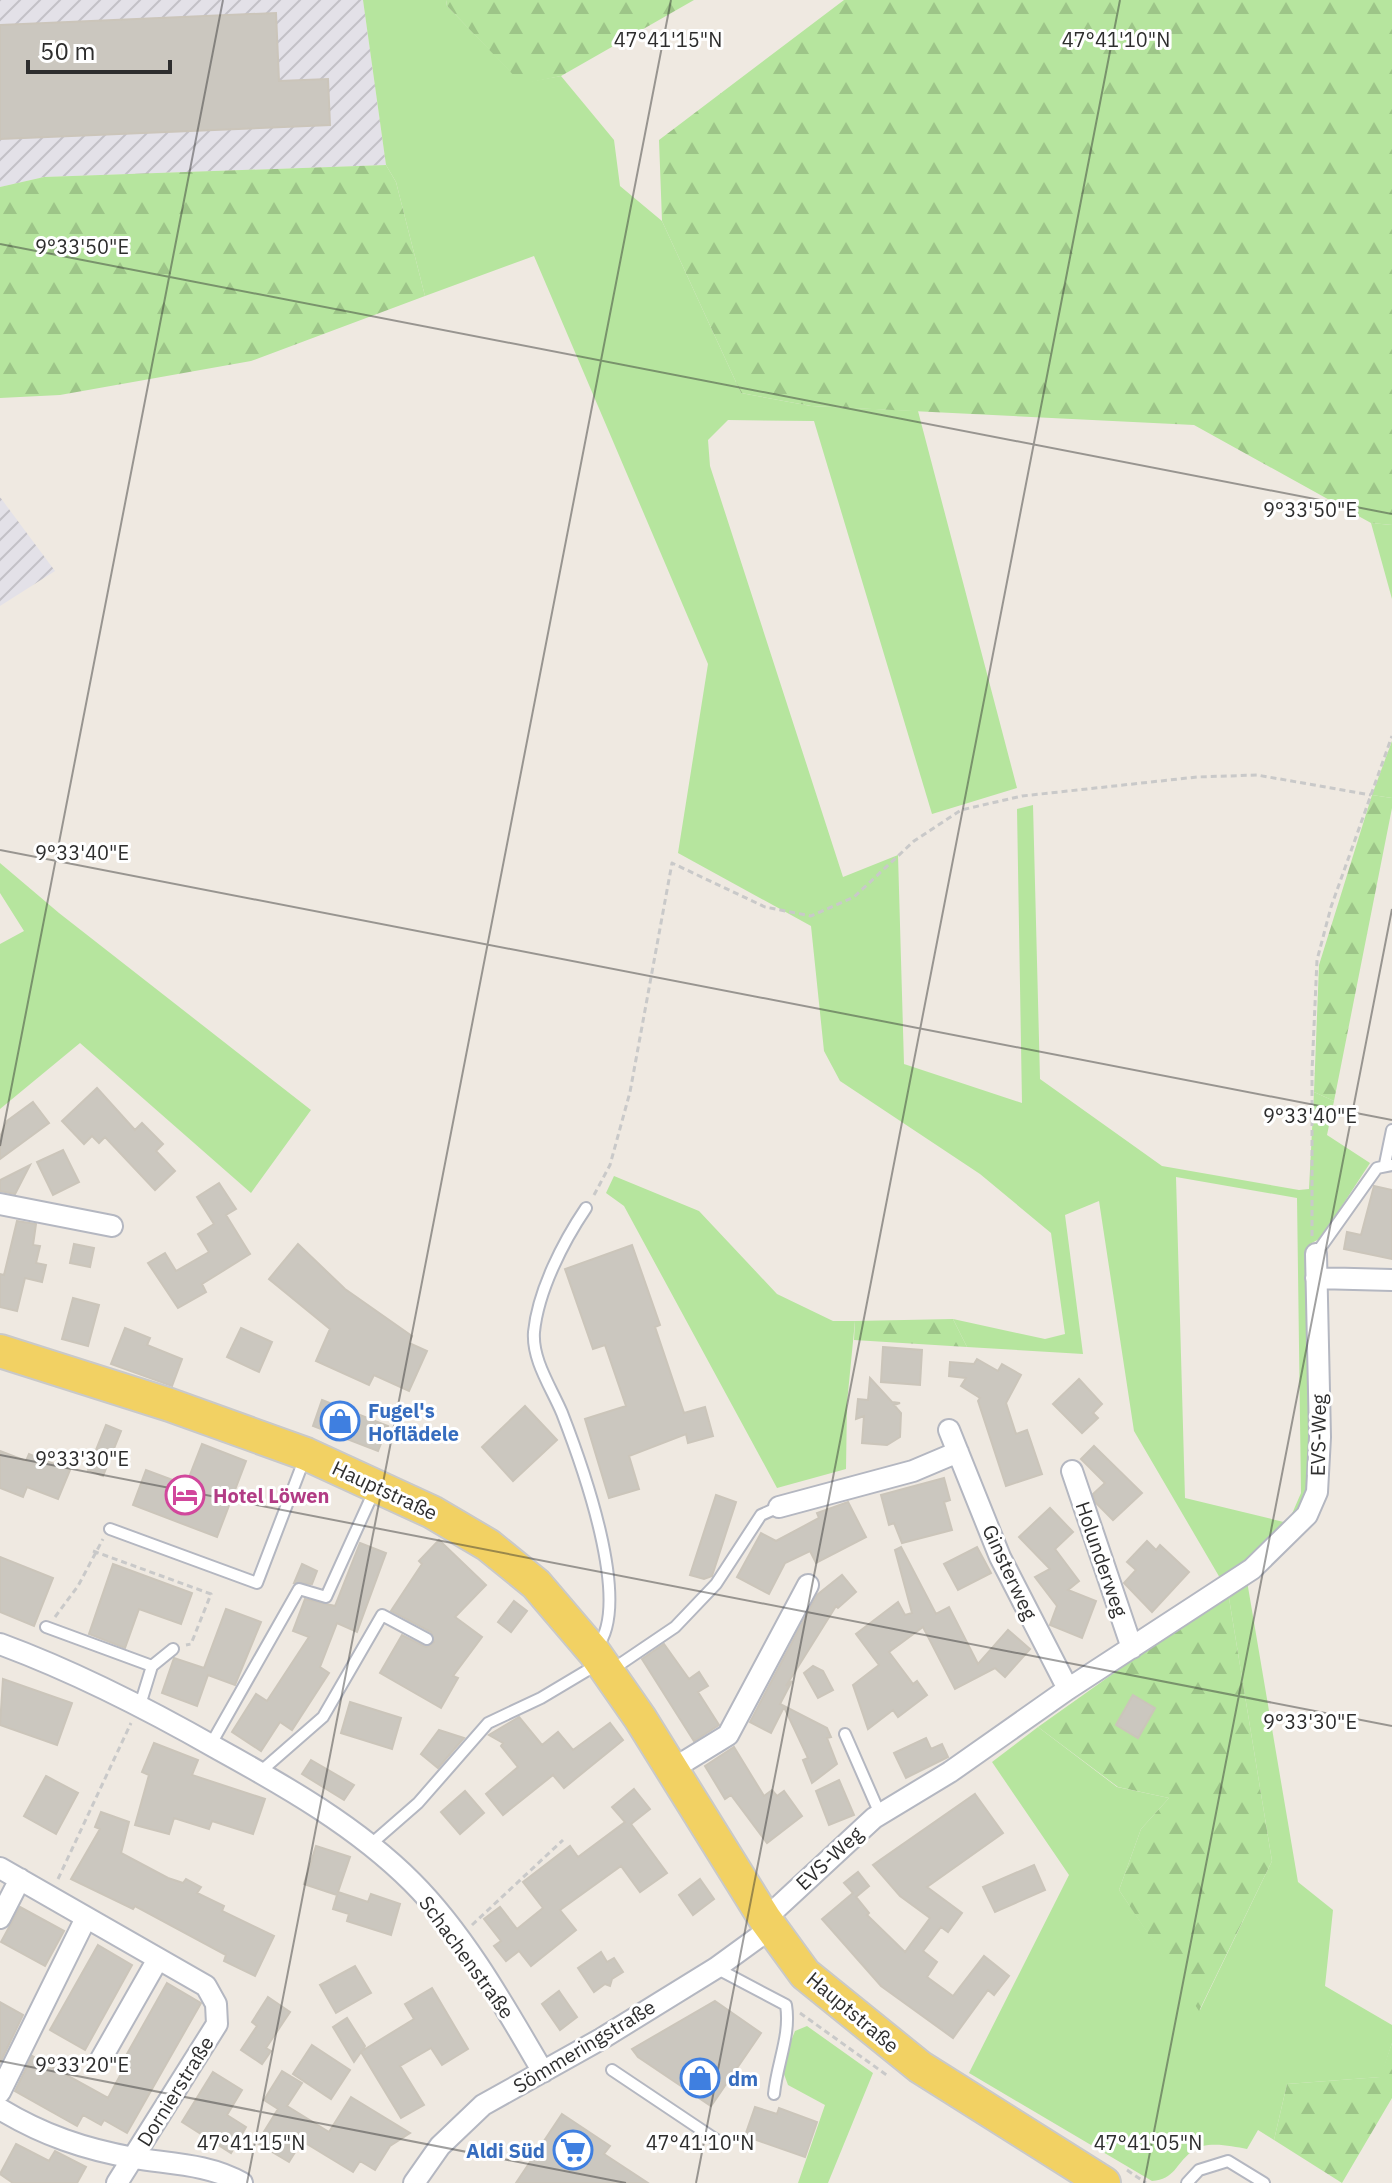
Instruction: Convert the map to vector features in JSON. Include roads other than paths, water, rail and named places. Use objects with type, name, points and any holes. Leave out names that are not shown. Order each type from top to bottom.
[{"type":"main road","name":"Hauptstraße","points":[[0,1351],[156,1400],[306,1454],[456,1524],[513,1565],[553,1601],[601,1662],[768,1924],[805,1974],[920,2067],[1104,2183]]},
{"type":"street","points":[[0,1204],[112,1226]]},
{"type":"street","name":"EVS-Weg","points":[[768,1924],[835,1851],[880,1814],[950,1772],[1068,1689],[1252,1569],[1307,1515],[1317,1492],[1320,1437],[1316,1254]]},
{"type":"street","points":[[1316,1278],[1392,1280]]},
{"type":"street","name":"Ginsterweg","points":[[949,1430],[1000,1557],[1068,1689]]},
{"type":"street","points":[[779,1507],[913,1471],[958,1452]]},
{"type":"street","name":"Holunderweg","points":[[1072,1471],[1132,1648]]},
{"type":"street","points":[[671,1770],[728,1735],[808,1585]]},
{"type":"street","name":"Schachenstraße","points":[[0,1644],[140,1705],[260,1772],[371,1844],[414,1884],[457,1939],[543,2072]]},
{"type":"street","name":"Dornierstraße","points":[[0,1868],[206,1986],[216,2004],[217,2024],[117,2183]]},
{"type":"street","points":[[0,1918],[20,1879]]},
{"type":"street","points":[[0,2092],[86,1918]]},
{"type":"street","name":"Sömmeringstraße","points":[[414,2183],[440,2146],[483,2105],[716,1968],[768,1924]]},
{"type":"street","points":[[101,2059],[158,1959]]},
{"type":"street","points":[[0,2109],[41,2134],[133,2158],[225,2173],[242,2183]]},
{"type":"lane","points":[[1316,1254],[1377,1168],[1389,1165],[1392,1130]]},
{"type":"lane","points":[[586,1208],[544,1291],[534,1334],[541,1368],[561,1410],[598,1513],[608,1594],[607,1635],[601,1662]]},
{"type":"lane","points":[[110,1529],[257,1583],[306,1454]]},
{"type":"lane","points":[[211,1744],[299,1589],[326,1597],[377,1485]]},
{"type":"lane","points":[[371,1844],[418,1803],[488,1723],[541,1698],[601,1662],[675,1627],[716,1584],[761,1515],[779,1507]]},
{"type":"lane","points":[[260,1772],[323,1717],[382,1615],[427,1639]]},
{"type":"lane","points":[[46,1627],[152,1666]]},
{"type":"lane","points":[[140,1705],[152,1666],[173,1649]]},
{"type":"lane","points":[[845,1734],[880,1814]]},
{"type":"lane","points":[[716,1968],[786,2005],[789,2027],[777,2063],[774,2094]]},
{"type":"lane","points":[[612,2070],[718,2141]]},
{"type":"lane","points":[[1187,2183],[1199,2170],[1228,2161],[1264,2183]]},
{"type":"place","name":"Fugel's Hoflädele","points":[[340,1421]]},
{"type":"place","name":"Hotel Löwen","points":[[185,1495]]},
{"type":"place","name":"dm","points":[[700,2078]]},
{"type":"place","name":"Aldi Süd","points":[[573,2150]]}]
